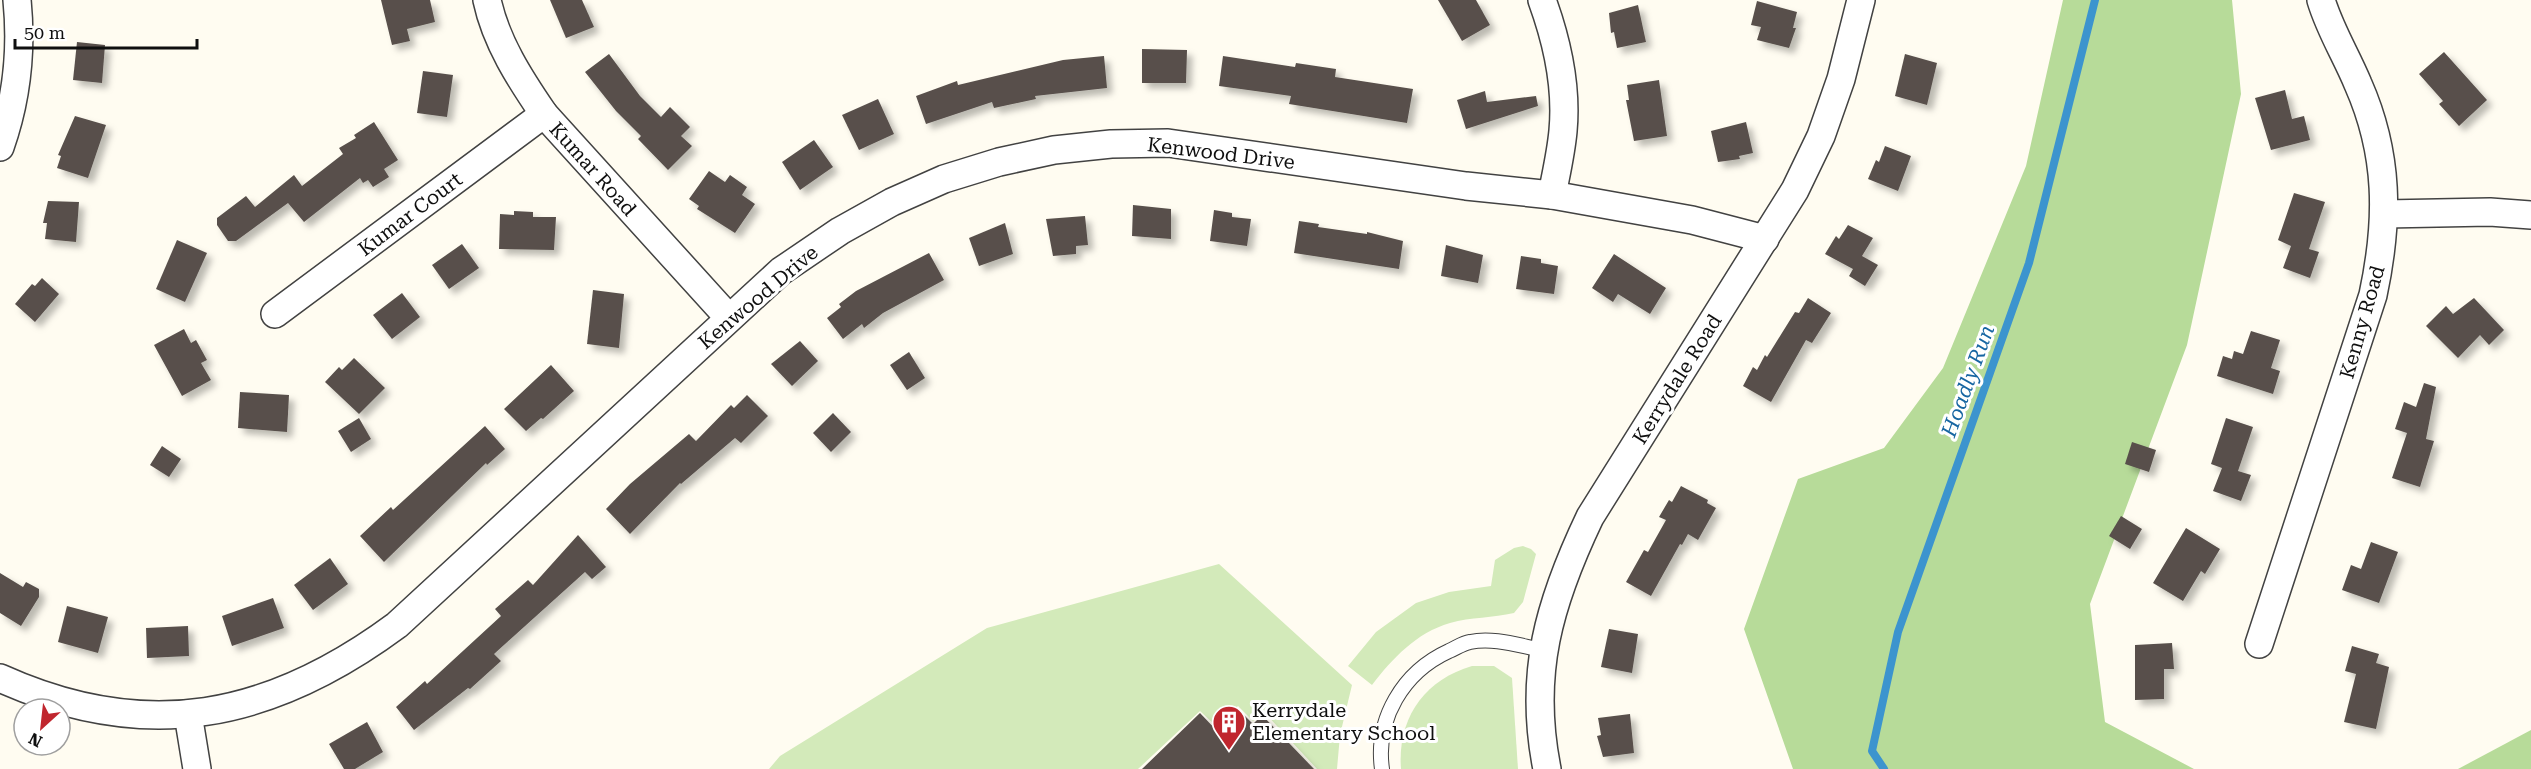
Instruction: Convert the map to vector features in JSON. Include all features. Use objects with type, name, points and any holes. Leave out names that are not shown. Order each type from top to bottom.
[{"type":"street","points":[[0,147],[8,125],[17,81],[20,28],[17,0]]},
{"type":"street","name":"Kumar Road","points":[[487,0],[501,41],[522,81],[544,114],[729,318]]},
{"type":"street","points":[[1542,0],[1558,53],[1563,87],[1563,130],[1552,195]]},
{"type":"street","name":"Kerrydale Road","points":[[1547,769],[1540,716],[1543,650],[1552,611],[1568,563],[1590,517],[1795,190],[1821,136],[1841,79],[1861,0]]},
{"type":"street","name":"Kenny Road","points":[[2259,644],[2373,294],[2382,254],[2385,214],[2384,187],[2378,146],[2370,113],[2358,82],[2327,20],[2321,0]]},
{"type":"street","name":"Kumar Court","points":[[275,314],[544,114]]},
{"type":"street","name":"Kenwood Drive","points":[[0,678],[30,691],[75,705],[160,717],[226,708],[272,694],[325,672],[366,648],[397,625],[781,271],[840,231],[892,202],[944,179],[999,162],[1054,150],[1111,144],[1168,143],[1466,186],[1552,195],[1692,220],[1765,239]]},
{"type":"street","points":[[2385,214],[2490,212],[2531,214]]},
{"type":"street","points":[[188,714],[197,769]]},
{"type":"lane","points":[[1382,769],[1381,733],[1396,696],[1416,672],[1443,654],[1470,642],[1498,641],[1543,650]]},
{"type":"green space","points":[[2063,0],[2232,0],[2241,94],[2187,345],[2090,604],[2105,722],[2194,769],[1793,769],[1744,629],[1798,479],[1884,448],[1943,368],[2026,166]]},
{"type":"green space","points":[[1523,546],[1536,554],[1523,602],[1514,613],[1458,621],[1426,633],[1397,656],[1372,685],[1348,666],[1376,632],[1416,603],[1449,592],[1491,586],[1495,560],[1514,548]]},
{"type":"green space","points":[[1219,564],[1352,685],[1340,735],[1337,769],[1317,769],[1263,711],[1253,721],[1238,706],[1217,727],[1200,711],[1138,769],[769,769],[780,756],[987,628]]},
{"type":"green space","points":[[1472,666],[1494,666],[1512,678],[1518,769],[1401,769],[1404,734],[1417,704],[1440,681]]},
{"type":"green space","points":[[2531,730],[2531,769],[2458,769]]},
{"type":"building","points":[[381,0],[430,0],[435,22],[407,29],[410,41],[392,45]]},
{"type":"building","points":[[550,0],[582,0],[594,27],[566,38]]},
{"type":"building","points":[[1438,0],[1476,0],[1490,25],[1462,41]]},
{"type":"building","points":[[1757,1],[1797,12],[1793,28],[1796,28],[1789,48],[1757,40],[1761,27],[1751,25]]},
{"type":"building","points":[[1638,5],[1646,42],[1617,48],[1614,32],[1611,33],[1609,13]]},
{"type":"building","points":[[77,42],[105,45],[102,83],[73,80]]},
{"type":"building","points":[[1142,49],[1187,50],[1186,83],[1142,83]]},
{"type":"building","points":[[2444,52],[2487,100],[2459,126],[2439,104],[2443,101],[2419,74]]},
{"type":"building","points":[[609,54],[640,96],[661,117],[670,107],[690,127],[681,136],[692,146],[668,170],[638,139],[641,136],[616,111],[585,72]]},
{"type":"building","points":[[1905,54],[1937,63],[1927,105],[1895,96]]},
{"type":"building","points":[[1104,56],[1107,88],[1035,96],[1036,99],[994,108],[992,102],[926,124],[916,96],[957,81],[958,85],[1063,60]]},
{"type":"building","points":[[1223,56],[1295,67],[1296,63],[1336,69],[1335,77],[1413,89],[1407,123],[1289,104],[1291,96],[1219,86]]},
{"type":"building","points":[[423,71],[453,75],[447,117],[417,113]]},
{"type":"building","points":[[1659,80],[1667,136],[1634,141],[1626,100],[1629,100],[1627,85]]},
{"type":"building","points":[[2285,90],[2292,119],[2304,116],[2310,140],[2271,150],[2255,98]]},
{"type":"building","points":[[1485,91],[1487,102],[1536,96],[1538,106],[1466,129],[1457,100]]},
{"type":"building","points":[[878,99],[894,134],[859,150],[842,115]]},
{"type":"building","points":[[75,116],[106,125],[88,178],[57,168],[61,156],[58,155]]},
{"type":"building","points":[[374,122],[398,160],[384,169],[389,177],[373,187],[368,180],[363,183],[360,178],[304,222],[288,203],[236,241],[228,241],[217,225],[217,218],[246,196],[255,207],[294,175],[302,186],[343,154],[339,148],[356,138],[354,135]]},
{"type":"building","points":[[1746,122],[1753,153],[1739,156],[1740,159],[1718,162],[1711,131]]},
{"type":"building","points":[[814,140],[833,167],[800,190],[782,162]]},
{"type":"building","points":[[1885,146],[1911,156],[1898,191],[1868,179],[1876,160],[1879,162]]},
{"type":"building","points":[[709,171],[725,182],[730,175],[747,187],[742,195],[755,204],[735,233],[697,209],[699,206],[689,199]]},
{"type":"building","points":[[2294,193],[2325,202],[2309,249],[2319,252],[2310,278],[2283,268],[2291,246],[2278,240]]},
{"type":"building","points":[[48,201],[79,202],[76,242],[45,239],[47,223],[43,223]]},
{"type":"building","points":[[1133,205],[1171,209],[1171,239],[1132,236]]},
{"type":"building","points":[[1214,210],[1232,213],[1232,217],[1251,219],[1247,246],[1210,241]]},
{"type":"building","points":[[514,211],[533,212],[533,217],[556,217],[554,250],[499,249],[500,214],[514,215]]},
{"type":"building","points":[[1085,216],[1088,245],[1076,246],[1076,254],[1053,256],[1046,219]]},
{"type":"building","points":[[1299,221],[1319,224],[1318,227],[1367,234],[1367,232],[1403,241],[1399,269],[1294,253]]},
{"type":"building","points":[[1005,223],[1013,254],[979,266],[969,238]]},
{"type":"building","points":[[1848,225],[1873,238],[1862,256],[1878,265],[1865,286],[1849,276],[1853,269],[1825,254],[1836,236],[1839,239]]},
{"type":"building","points":[[177,240],[207,253],[185,302],[156,289]]},
{"type":"building","points":[[462,244],[479,268],[449,289],[432,265]]},
{"type":"building","points":[[1446,245],[1483,255],[1478,283],[1441,276]]},
{"type":"building","points":[[929,253],[944,280],[883,313],[864,328],[862,324],[843,339],[827,318],[841,307],[839,304],[856,291]]},
{"type":"building","points":[[1614,254],[1666,288],[1650,314],[1618,294],[1613,302],[1592,288]]},
{"type":"building","points":[[1521,256],[1541,259],[1541,263],[1558,266],[1554,294],[1516,289]]},
{"type":"building","points":[[42,278],[59,294],[35,322],[15,304],[32,284],[35,286]]},
{"type":"building","points":[[593,290],[624,294],[619,348],[587,344]]},
{"type":"building","points":[[402,293],[420,317],[392,339],[373,315]]},
{"type":"building","points":[[1808,298],[1831,313],[1812,343],[1806,340],[1771,402],[1743,386],[1753,367],[1757,370],[1795,312],[1799,313]]},
{"type":"building","points":[[2474,298],[2504,330],[2489,345],[2480,335],[2458,358],[2426,326],[2446,306],[2453,314]]},
{"type":"building","points":[[184,329],[191,343],[196,340],[207,360],[201,363],[211,380],[182,396],[154,345]]},
{"type":"building","points":[[2251,331],[2280,340],[2271,368],[2280,371],[2273,394],[2217,376],[2223,356],[2232,359],[2234,351],[2243,354]]},
{"type":"building","points":[[800,341],[818,361],[792,386],[771,364]]},
{"type":"building","points":[[909,352],[925,378],[907,390],[890,365]]},
{"type":"building","points":[[354,358],[385,388],[359,414],[325,382],[339,367],[342,370]]},
{"type":"building","points":[[551,365],[574,391],[526,431],[504,409]]},
{"type":"building","points":[[2424,383],[2436,387],[2426,439],[2434,441],[2420,487],[2392,478],[2407,433],[2395,429],[2404,402],[2416,407]]},
{"type":"building","points":[[240,392],[289,395],[287,432],[238,428]]},
{"type":"building","points":[[747,395],[768,416],[741,443],[735,438],[680,483],[630,534],[606,509],[630,484],[689,434],[696,441],[731,405],[734,408]]},
{"type":"building","points":[[833,413],[851,432],[831,452],[813,433]]},
{"type":"building","points":[[359,418],[371,439],[351,452],[338,431]]},
{"type":"building","points":[[2226,418],[2253,427],[2238,471],[2251,475],[2241,501],[2213,491],[2222,468],[2211,464]]},
{"type":"building","points":[[485,426],[505,449],[487,465],[486,463],[384,562],[360,536],[391,507],[393,510]]},
{"type":"building","points":[[2132,442],[2156,450],[2149,472],[2125,464]]},
{"type":"building","points":[[162,446],[181,459],[169,477],[150,465]]},
{"type":"building","points":[[1681,486],[1708,500],[1707,503],[1716,508],[1698,540],[1688,534],[1682,545],[1680,544],[1651,596],[1626,582],[1644,550],[1648,552],[1666,520],[1659,517],[1669,500],[1672,502]]},
{"type":"building","points":[[2121,516],[2142,529],[2130,549],[2109,536]]},
{"type":"building","points":[[2186,528],[2220,549],[2205,574],[2201,571],[2183,601],[2153,583]]},
{"type":"building","points":[[578,535],[606,567],[592,579],[585,572],[494,654],[501,661],[470,689],[468,688],[414,730],[396,707],[425,681],[427,684],[501,616],[495,609],[528,580],[533,585]]},
{"type":"building","points":[[2371,542],[2398,552],[2379,603],[2342,590],[2351,565],[2361,569]]},
{"type":"building","points":[[330,558],[348,584],[313,610],[294,585]]},
{"type":"building","points":[[0,573],[23,587],[26,582],[39,589],[39,597],[21,626],[0,613]]},
{"type":"building","points":[[273,598],[284,628],[232,646],[222,616]]},
{"type":"building","points":[[67,606],[108,617],[98,653],[58,642]]},
{"type":"building","points":[[188,626],[189,656],[147,658],[146,628]]},
{"type":"building","points":[[1609,629],[1638,634],[1632,673],[1601,667]]},
{"type":"building","points":[[2172,643],[2174,669],[2164,669],[2164,699],[2135,700],[2135,645]]},
{"type":"building","points":[[2352,646],[2379,654],[2376,663],[2389,667],[2376,729],[2344,722],[2356,674],[2345,671]]},
{"type":"building","name":"Kerrydale Elementary School","points":[[1240,711],[1253,724],[1262,715],[1314,769],[1142,769],[1200,713],[1218,732]]},
{"type":"building","points":[[1630,714],[1634,753],[1603,757],[1597,736],[1601,735],[1598,718]]},
{"type":"building","points":[[367,722],[383,752],[355,769],[344,769],[329,744]]},
{"type":"waterway","name":"Hoadly Run","points":[[1884,769],[1872,751],[1898,632],[2029,263],[2095,0]]},
{"type":"place","name":"Kerrydale Elementary School","points":[[1229,751]]}]
